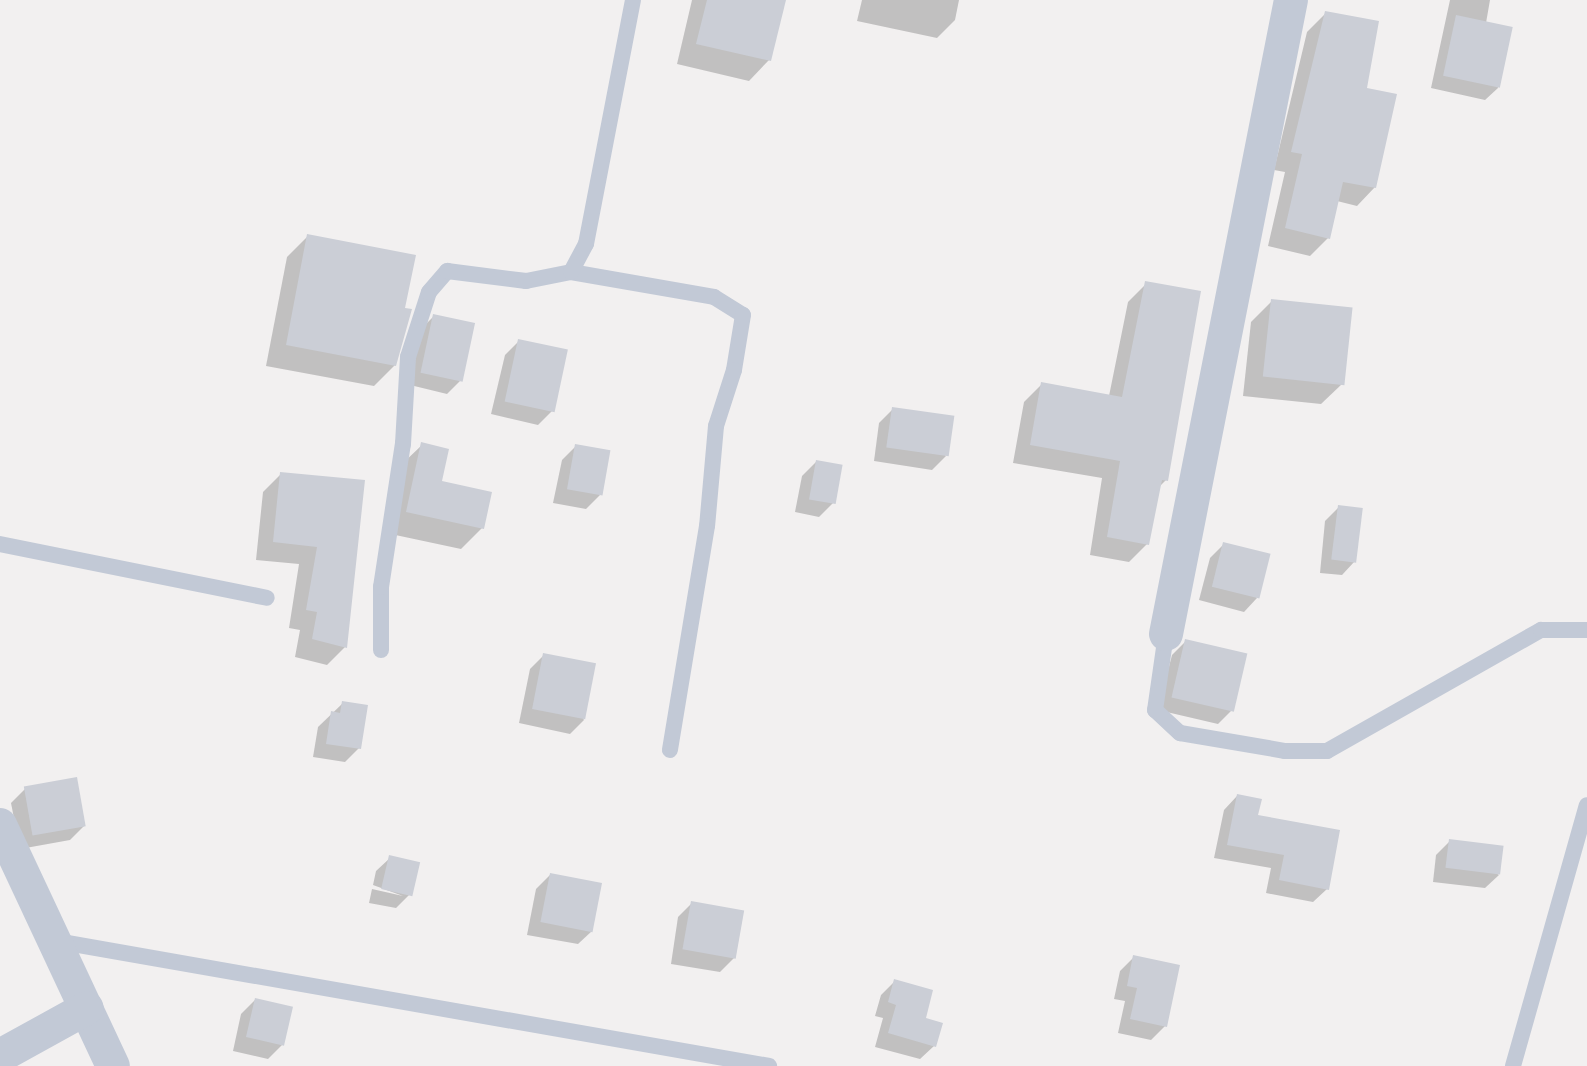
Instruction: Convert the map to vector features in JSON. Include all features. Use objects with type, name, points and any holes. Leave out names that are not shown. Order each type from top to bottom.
[{"type":"street","points":[[1166,634],[1291,0]]},
{"type":"street","points":[[0,825],[113,1066]]},
{"type":"street","points":[[0,1056],[87,1008]]},
{"type":"lane","points":[[571,272],[586,244],[633,0]]},
{"type":"lane","points":[[381,650],[381,587],[403,444],[408,357],[429,292],[447,271],[526,281],[571,272],[714,297],[743,315],[734,370],[716,426],[707,526],[670,750]]},
{"type":"lane","points":[[0,544],[267,598]]},
{"type":"lane","points":[[1166,634],[1155,710],[1180,733],[1285,751],[1327,751],[1541,630],[1587,630]]},
{"type":"lane","points":[[1513,1066],[1587,805]]},
{"type":"lane","points":[[56,941],[769,1066]]},
{"type":"building","points":[[707,0],[786,0],[771,61],[696,44]]},
{"type":"building","points":[[1325,11],[1379,21],[1367,88],[1397,94],[1376,188],[1343,182],[1330,239],[1285,228],[1302,154],[1291,152]]},
{"type":"building","points":[[1456,15],[1513,27],[1500,88],[1443,76]]},
{"type":"building","points":[[307,234],[416,255],[405,308],[412,309],[396,366],[286,345]]},
{"type":"building","points":[[1145,281],[1201,291],[1168,481],[1162,480],[1149,545],[1107,537],[1120,461],[1030,445],[1041,382],[1122,397]]},
{"type":"building","points":[[1271,299],[1353,308],[1344,385],[1263,377]]},
{"type":"building","points":[[433,314],[475,323],[463,382],[421,373]]},
{"type":"building","points":[[518,339],[568,350],[555,412],[505,402]]},
{"type":"building","points":[[892,407],[954,416],[949,456],[886,448]]},
{"type":"building","points":[[421,442],[449,449],[442,481],[492,492],[484,529],[406,512]]},
{"type":"building","points":[[575,444],[610,450],[602,496],[567,489]]},
{"type":"building","points":[[816,460],[843,465],[836,504],[809,499]]},
{"type":"building","points":[[280,472],[365,480],[347,648],[312,639],[317,612],[306,610],[317,547],[273,542]]},
{"type":"building","points":[[1338,505],[1363,508],[1356,563],[1331,560]]},
{"type":"building","points":[[1223,542],[1271,554],[1259,598],[1212,587]]},
{"type":"building","points":[[1185,639],[1247,653],[1234,712],[1172,697]]},
{"type":"building","points":[[543,653],[596,663],[585,719],[532,709]]},
{"type":"building","points":[[342,701],[368,705],[361,749],[326,744],[331,711],[340,713]]},
{"type":"building","points":[[77,777],[86,826],[33,836],[24,786]]},
{"type":"building","points":[[1237,794],[1262,799],[1258,815],[1340,830],[1329,890],[1279,880],[1284,855],[1227,845]]},
{"type":"building","points":[[1449,839],[1504,846],[1500,874],[1445,868]]},
{"type":"building","points":[[389,855],[420,862],[412,896],[381,889]]},
{"type":"building","points":[[550,873],[602,883],[592,932],[540,922]]},
{"type":"building","points":[[691,901],[744,910],[736,959],[682,949]]},
{"type":"building","points":[[1133,955],[1180,965],[1167,1027],[1130,1019],[1137,988],[1127,986]]},
{"type":"building","points":[[894,979],[933,990],[926,1018],[943,1023],[936,1047],[888,1033],[896,1005],[888,1002]]},
{"type":"building","points":[[255,998],[293,1007],[284,1046],[246,1037]]}]
